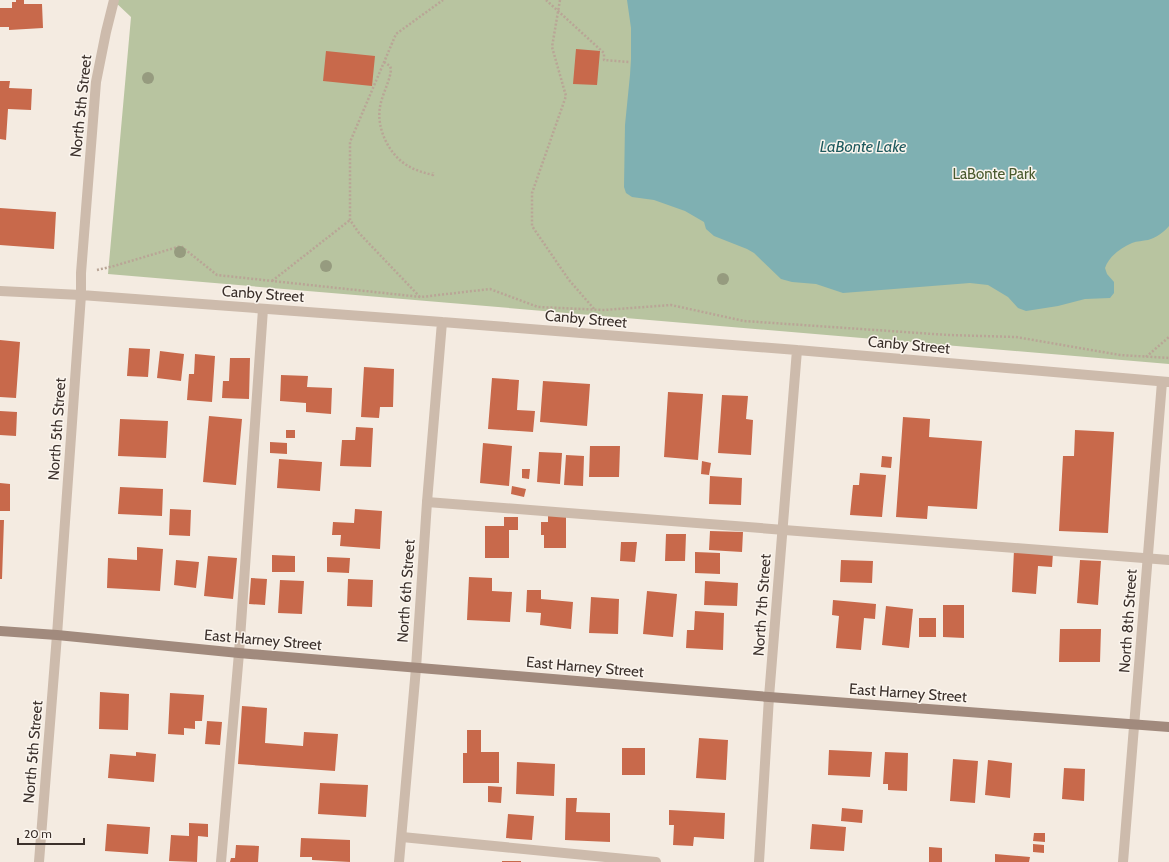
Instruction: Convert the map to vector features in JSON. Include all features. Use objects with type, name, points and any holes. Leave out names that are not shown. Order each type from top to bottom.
[{"type":"main road","name":"East Harney Street","points":[[0,631],[416,668],[770,697],[1169,727]]},
{"type":"street","name":"North 5th Street","points":[[39,862],[82,295],[81,274],[96,82],[114,0]]},
{"type":"street","name":"Canby Street","points":[[0,292],[82,295],[442,322],[796,350],[1165,382]]},
{"type":"street","points":[[221,862],[239,653],[263,309]]},
{"type":"street","name":"North 6th Street","points":[[399,862],[416,668],[427,502],[442,322]]},
{"type":"street","name":"North 7th Street","points":[[759,862],[796,350]]},
{"type":"street","name":"North 8th Street","points":[[1123,862],[1148,558],[1165,382]]},
{"type":"street","points":[[427,502],[1169,560]]},
{"type":"street","points":[[402,838],[656,862]]},
{"type":"path","points":[[421,297],[359,233],[350,220],[350,142],[396,34],[443,0]]},
{"type":"path","points":[[546,0],[604,53],[604,60],[629,62]]},
{"type":"path","points":[[560,0],[552,47],[566,96],[532,193],[532,226],[569,280],[596,310]]},
{"type":"path","points":[[384,62],[390,66],[391,69],[379,108],[379,120],[384,136],[395,155],[408,167],[433,175],[433,172]]},
{"type":"path","points":[[272,281],[350,220]]},
{"type":"path","points":[[81,274],[181,246],[217,275],[421,297],[490,289],[538,307],[596,310],[671,305],[744,321],[948,335],[1016,338],[1120,355],[1169,358]]},
{"type":"path","points":[[1146,356],[1169,337]]},
{"type":"green space","name":"LaBonte Park","points":[[113,0],[1169,0],[1169,364],[108,274],[131,17]]},
{"type":"water","name":"LaBonte Lake","points":[[627,0],[1169,0],[1169,226],[1154,238],[1134,242],[1124,247],[1109,260],[1105,268],[1107,274],[1114,282],[1114,293],[1110,298],[1085,299],[1058,306],[1026,311],[1018,308],[1008,297],[988,285],[970,283],[843,293],[816,284],[792,282],[781,279],[754,253],[714,236],[706,229],[704,222],[685,211],[654,200],[632,197],[626,193],[624,187],[625,125],[631,59],[631,28]]},
{"type":"building","points":[[16,0],[24,0],[24,4],[42,4],[43,28],[9,30],[9,27],[0,27],[0,8],[12,8],[12,2],[16,2]]},
{"type":"building","points":[[576,49],[600,51],[597,85],[573,84]]},
{"type":"building","points":[[326,51],[375,56],[372,86],[323,81]]},
{"type":"building","points":[[0,81],[10,81],[9,88],[32,89],[31,110],[8,109],[6,140],[0,139]]},
{"type":"building","points":[[0,208],[56,212],[54,249],[0,245]]},
{"type":"building","points":[[0,340],[20,342],[16,398],[0,397]]},
{"type":"building","points":[[129,348],[150,349],[148,377],[127,376]]},
{"type":"building","points":[[160,351],[184,354],[181,381],[157,378]]},
{"type":"building","points":[[195,354],[215,356],[212,402],[187,400],[189,374],[194,374]]},
{"type":"building","points":[[230,358],[250,358],[249,399],[222,398],[223,381],[229,381]]},
{"type":"building","points":[[364,367],[394,369],[393,407],[380,407],[379,418],[361,417]]},
{"type":"building","points":[[281,375],[308,376],[307,387],[332,388],[331,414],[306,412],[306,403],[280,401]]},
{"type":"building","points":[[492,378],[519,380],[517,410],[535,411],[533,432],[488,429]]},
{"type":"building","points":[[543,381],[590,384],[587,426],[540,422]]},
{"type":"building","points":[[668,392],[703,394],[698,460],[664,457]]},
{"type":"building","points":[[722,395],[748,396],[746,419],[753,420],[751,455],[718,453]]},
{"type":"building","points":[[0,411],[17,412],[16,436],[0,435]]},
{"type":"building","points":[[209,416],[242,419],[236,485],[203,482]]},
{"type":"building","points":[[903,417],[930,419],[929,437],[982,441],[977,509],[928,506],[927,519],[896,517]]},
{"type":"building","points":[[120,419],[168,421],[166,458],[118,456]]},
{"type":"building","points":[[356,427],[373,428],[371,467],[340,466],[342,440],[355,440]]},
{"type":"building","points":[[286,430],[295,430],[295,438],[286,438]]},
{"type":"building","points":[[1075,430],[1114,432],[1108,533],[1059,531],[1063,456],[1074,456]]},
{"type":"building","points":[[270,442],[287,443],[287,454],[270,453]]},
{"type":"building","points":[[483,443],[512,446],[509,486],[480,483]]},
{"type":"building","points":[[590,446],[620,446],[619,477],[589,477]]},
{"type":"building","points":[[539,452],[562,453],[560,484],[537,482]]},
{"type":"building","points":[[566,455],[584,456],[583,486],[564,485]]},
{"type":"building","points":[[882,456],[892,457],[891,468],[881,467]]},
{"type":"building","points":[[279,459],[322,462],[320,491],[277,488]]},
{"type":"building","points":[[702,461],[711,463],[709,475],[701,474]]},
{"type":"building","points":[[522,469],[530,469],[529,479],[522,478]]},
{"type":"building","points":[[860,473],[886,475],[882,517],[850,515],[853,485],[859,485]]},
{"type":"building","points":[[710,476],[742,478],[741,505],[709,504]]},
{"type":"building","points":[[0,483],[10,484],[10,511],[0,511]]},
{"type":"building","points":[[512,486],[526,489],[524,497],[511,494]]},
{"type":"building","points":[[120,487],[163,489],[162,516],[118,514]]},
{"type":"building","points":[[170,509],[191,510],[190,536],[169,535]]},
{"type":"building","points":[[355,509],[382,511],[380,549],[340,546],[341,535],[332,535],[333,522],[354,523]]},
{"type":"building","points":[[548,516],[566,516],[566,548],[544,548],[544,535],[541,535],[541,522],[548,522]]},
{"type":"building","points":[[504,517],[518,517],[518,530],[509,530],[509,558],[485,558],[485,526],[504,526]]},
{"type":"building","points":[[0,520],[4,520],[2,579],[0,579]]},
{"type":"building","points":[[710,531],[743,532],[742,552],[709,550]]},
{"type":"building","points":[[666,534],[686,534],[685,561],[665,561]]},
{"type":"building","points":[[621,542],[637,542],[635,562],[620,561]]},
{"type":"building","points":[[137,547],[163,549],[160,591],[107,588],[108,558],[137,560]]},
{"type":"building","points":[[1014,550],[1053,553],[1052,567],[1038,566],[1036,594],[1012,592]]},
{"type":"building","points":[[695,552],[720,553],[720,574],[695,573]]},
{"type":"building","points":[[272,555],[295,556],[295,572],[272,572]]},
{"type":"building","points":[[208,556],[237,558],[233,599],[204,596]]},
{"type":"building","points":[[327,557],[350,558],[349,573],[327,572]]},
{"type":"building","points":[[176,560],[199,562],[196,588],[174,585]]},
{"type":"building","points":[[841,560],[873,561],[872,583],[840,582]]},
{"type":"building","points":[[1080,560],[1101,561],[1098,605],[1077,603]]},
{"type":"building","points":[[469,577],[492,578],[492,591],[512,592],[510,622],[467,620]]},
{"type":"building","points":[[251,578],[267,579],[265,605],[249,604]]},
{"type":"building","points":[[348,579],[373,580],[372,607],[347,606]]},
{"type":"building","points":[[280,580],[304,581],[302,614],[278,613]]},
{"type":"building","points":[[705,581],[738,583],[737,606],[704,605]]},
{"type":"building","points":[[527,590],[541,590],[541,599],[573,602],[571,629],[540,625],[541,613],[526,612]]},
{"type":"building","points":[[647,591],[677,594],[673,637],[643,634]]},
{"type":"building","points":[[591,597],[619,599],[618,634],[589,633]]},
{"type":"building","points":[[833,600],[876,604],[875,619],[864,618],[861,650],[836,648],[839,616],[832,615]]},
{"type":"building","points":[[943,605],[964,605],[964,638],[943,637]]},
{"type":"building","points":[[886,606],[913,609],[909,648],[882,645]]},
{"type":"building","points":[[695,611],[724,613],[723,650],[686,648],[687,630],[694,630]]},
{"type":"building","points":[[919,618],[936,618],[936,637],[919,637]]},
{"type":"building","points":[[1060,629],[1101,629],[1100,662],[1059,662]]},
{"type":"building","points":[[100,692],[129,694],[128,730],[99,729]]},
{"type":"building","points":[[170,693],[204,695],[202,721],[195,721],[195,729],[184,728],[184,735],[168,734]]},
{"type":"building","points":[[242,706],[267,708],[265,743],[303,746],[304,732],[338,734],[335,771],[238,764]]},
{"type":"building","points":[[207,721],[222,722],[220,745],[205,744]]},
{"type":"building","points":[[467,730],[481,730],[481,752],[499,752],[499,783],[463,783],[463,753],[467,753]]},
{"type":"building","points":[[699,738],[728,740],[726,780],[696,778]]},
{"type":"building","points":[[622,748],[645,748],[645,775],[622,775]]},
{"type":"building","points":[[829,750],[872,752],[870,777],[828,775]]},
{"type":"building","points":[[136,752],[156,754],[154,782],[108,778],[110,754],[136,756]]},
{"type":"building","points":[[885,752],[908,753],[907,791],[888,790],[888,784],[883,784]]},
{"type":"building","points":[[953,759],[978,761],[975,803],[950,801]]},
{"type":"building","points":[[988,760],[1012,763],[1010,798],[985,795]]},
{"type":"building","points":[[517,762],[555,764],[554,796],[516,794]]},
{"type":"building","points":[[1064,768],[1085,769],[1084,801],[1062,799]]},
{"type":"building","points":[[320,783],[368,785],[366,817],[318,814]]},
{"type":"building","points":[[488,786],[502,787],[501,803],[488,802]]},
{"type":"building","points":[[566,798],[577,798],[576,812],[610,813],[610,842],[565,840]]},
{"type":"building","points":[[842,808],[863,810],[862,823],[841,821]]},
{"type":"building","points":[[669,810],[725,813],[724,839],[694,837],[693,846],[673,845],[674,825],[669,825]]},
{"type":"building","points":[[508,814],[534,816],[532,840],[506,838]]},
{"type":"building","points":[[189,823],[208,824],[208,837],[198,836],[197,862],[169,861],[171,835],[189,836]]},
{"type":"building","points":[[107,824],[150,827],[148,854],[105,851]]},
{"type":"building","points":[[812,824],[846,827],[844,851],[810,849]]},
{"type":"building","points":[[1034,833],[1045,833],[1045,842],[1033,841]]},
{"type":"building","points":[[301,838],[350,840],[350,862],[312,860],[312,857],[300,857]]},
{"type":"building","points":[[1033,844],[1044,845],[1044,853],[1033,852]]},
{"type":"building","points":[[236,845],[259,846],[258,862],[230,862],[231,858],[235,858]]},
{"type":"building","points":[[929,847],[942,848],[942,862],[929,862]]},
{"type":"building","points":[[995,854],[1030,857],[1029,862],[995,862]]},
{"type":"building","points":[[521,861],[521,862],[502,862]]}]
